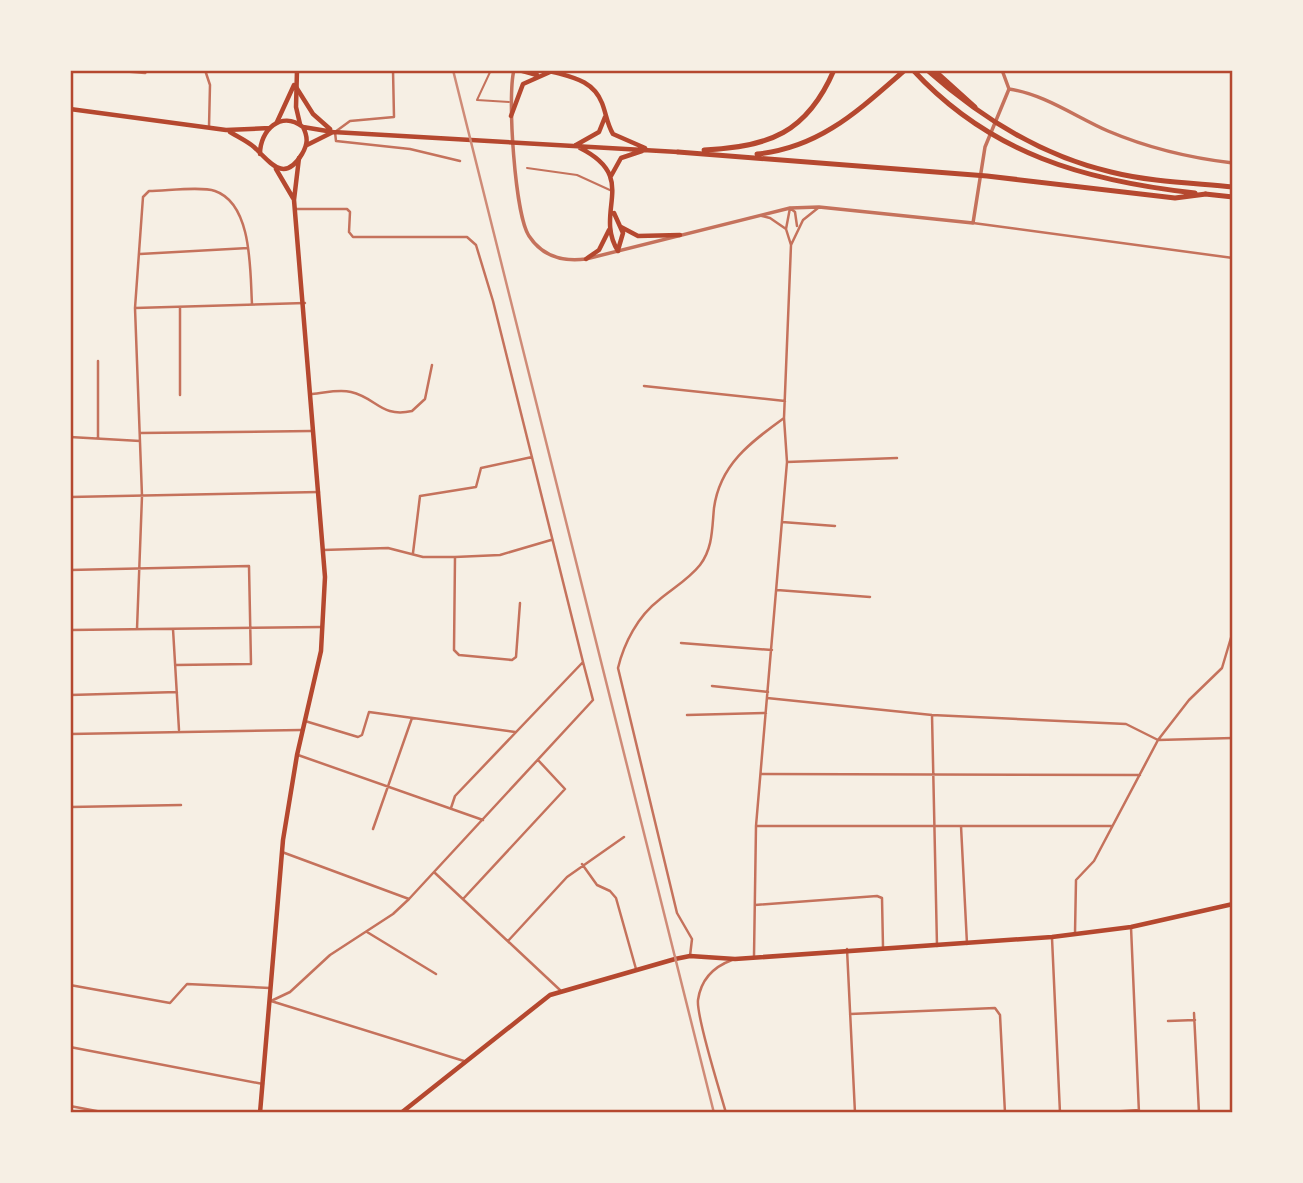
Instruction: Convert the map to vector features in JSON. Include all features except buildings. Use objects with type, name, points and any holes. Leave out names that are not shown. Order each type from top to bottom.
[{"type":"highway","points":[[678,152],[739,149],[777,137],[801,121],[816,104],[834,70]]},
{"type":"highway","points":[[740,155],[781,151],[831,131],[854,116],[905,70]]},
{"type":"highway","points":[[913,70],[984,130],[1086,176],[1128,185],[1233,197]]},
{"type":"highway","points":[[927,70],[964,103],[979,111]]},
{"type":"highway","points":[[934,70],[990,119],[1057,154],[1111,172],[1233,187]]},
{"type":"highway","points":[[678,152],[987,176],[1175,198],[1206,194]]},
{"type":"main road","points":[[294,200],[300,158],[306,145],[296,84],[297,70]]},
{"type":"main road","points":[[516,70],[538,75]]},
{"type":"main road","points":[[511,116],[520,88],[538,75],[549,71],[567,74],[590,86],[601,100],[605,117],[617,137],[649,150]]},
{"type":"main road","points":[[260,154],[261,141],[287,106],[296,84]]},
{"type":"main road","points":[[296,84],[313,114],[334,132]]},
{"type":"main road","points":[[70,109],[226,130],[270,128]]},
{"type":"main road","points":[[576,146],[599,132],[605,117]]},
{"type":"main road","points":[[277,122],[288,120],[334,132],[678,152]]},
{"type":"main road","points":[[226,130],[244,140],[276,169],[294,200],[305,303],[323,550],[321,651],[297,755],[282,852],[273,988],[260,1113]]},
{"type":"main road","points":[[306,145],[334,132]]},
{"type":"main road","points":[[576,146],[600,159],[611,177],[613,211],[610,230],[599,250],[586,259]]},
{"type":"main road","points":[[611,177],[621,158],[649,150]]},
{"type":"main road","points":[[276,169],[288,167],[300,158]]},
{"type":"main road","points":[[613,211],[621,226],[622,242],[618,251]]},
{"type":"main road","points":[[621,226],[638,236],[680,235]]},
{"type":"main road","points":[[610,230],[618,251]]},
{"type":"main road","points":[[401,1113],[464,1061],[560,990],[690,956],[735,959],[847,949],[937,946],[1052,937],[1130,927],[1233,904]]},
{"type":"street","points":[[108,70],[145,73],[148,70]]},
{"type":"street","points":[[205,70],[210,85],[209,127]]},
{"type":"street","points":[[393,70],[394,117],[350,121],[334,132],[336,141],[410,149],[460,161]]},
{"type":"street","points":[[516,70],[510,102],[523,225],[540,248],[556,257],[586,259],[755,215],[790,208],[819,207],[973,223],[1233,258]]},
{"type":"street","points":[[973,223],[985,148],[1009,89],[1002,70]]},
{"type":"street","points":[[1009,89],[1026,92],[1109,131],[1157,149],[1233,163]]},
{"type":"street","points":[[137,629],[142,496],[135,308],[144,197],[149,191],[215,191],[226,198],[243,221],[252,304]]},
{"type":"street","points":[[271,1001],[290,992],[330,955],[367,932],[409,899],[593,701],[493,301],[473,240],[467,237],[353,237],[349,232],[350,212],[343,207],[296,209]]},
{"type":"street","points":[[754,956],[756,826],[787,462],[784,418],[791,245],[797,229],[809,213],[819,207]]},
{"type":"street","points":[[790,208],[795,212],[797,229]]},
{"type":"street","points":[[790,208],[786,229],[791,245]]},
{"type":"street","points":[[755,215],[770,218],[786,229]]},
{"type":"street","points":[[140,254],[248,248]]},
{"type":"street","points":[[135,308],[305,303]]},
{"type":"street","points":[[180,307],[180,395]]},
{"type":"street","points":[[98,361],[98,438]]},
{"type":"street","points":[[312,394],[348,391],[385,411],[402,413],[420,407],[425,399],[432,365]]},
{"type":"street","points":[[644,386],[785,401]]},
{"type":"street","points":[[690,956],[692,939],[677,913],[618,668],[622,654],[642,618],[655,602],[700,565],[708,551],[722,477],[748,444],[784,418]]},
{"type":"street","points":[[140,433],[315,431]]},
{"type":"street","points":[[70,437],[141,441]]},
{"type":"street","points":[[413,554],[420,496],[475,487],[481,468],[532,457]]},
{"type":"street","points":[[787,462],[897,458]]},
{"type":"street","points":[[70,497],[319,492]]},
{"type":"street","points":[[782,522],[835,526]]},
{"type":"street","points":[[323,550],[388,548],[413,554],[455,557],[500,555],[552,540]]},
{"type":"street","points":[[455,557],[454,650],[459,655],[512,660],[516,657],[520,603]]},
{"type":"street","points":[[70,570],[249,566],[251,664],[175,664]]},
{"type":"street","points":[[777,590],[870,597]]},
{"type":"street","points":[[70,630],[323,627]]},
{"type":"street","points":[[173,629],[179,732]]},
{"type":"street","points":[[1075,933],[1076,880],[1094,860],[1158,740],[1189,700],[1222,668],[1233,631]]},
{"type":"street","points":[[681,643],[772,650]]},
{"type":"street","points":[[451,808],[455,796],[583,662]]},
{"type":"street","points":[[712,686],[768,692]]},
{"type":"street","points":[[70,695],[177,692]]},
{"type":"street","points":[[767,698],[932,715],[1126,724],[1158,740],[1233,738]]},
{"type":"street","points":[[305,721],[358,737],[362,735],[369,712],[515,732]]},
{"type":"street","points":[[688,715],[766,713]]},
{"type":"street","points":[[932,715],[932,826],[937,946]]},
{"type":"street","points":[[373,829],[412,718]]},
{"type":"street","points":[[70,734],[302,730]]},
{"type":"street","points":[[297,755],[483,820]]},
{"type":"street","points":[[463,899],[565,789],[538,760]]},
{"type":"street","points":[[762,774],[1140,775]]},
{"type":"street","points":[[70,807],[181,805]]},
{"type":"street","points":[[756,826],[1112,826]]},
{"type":"street","points":[[961,826],[967,944]]},
{"type":"street","points":[[508,940],[582,864],[624,837]]},
{"type":"street","points":[[282,852],[409,899]]},
{"type":"street","points":[[582,864],[597,885],[616,898],[637,970]]},
{"type":"street","points":[[435,872],[560,990]]},
{"type":"street","points":[[754,905],[880,897],[883,947]]},
{"type":"street","points":[[1094,1113],[1139,1112],[1130,927]]},
{"type":"street","points":[[367,932],[436,974]]},
{"type":"street","points":[[1052,937],[1060,1113]]},
{"type":"street","points":[[847,949],[855,1113]]},
{"type":"street","points":[[726,1113],[697,1003],[704,980],[710,972],[735,959]]},
{"type":"street","points":[[70,985],[170,1003],[187,984],[273,988]]},
{"type":"street","points":[[271,1001],[464,1061]]},
{"type":"street","points":[[850,1014],[995,1008],[1000,1015],[1005,1113]]},
{"type":"street","points":[[1194,1013],[1199,1113]]},
{"type":"street","points":[[1168,1021],[1195,1020]]},
{"type":"street","points":[[70,1047],[263,1084]]},
{"type":"street","points":[[70,1106],[107,1113]]},
{"type":"lane","points":[[491,70],[477,100],[510,102]]},
{"type":"lane","points":[[527,168],[578,175],[612,191]]},
{"type":"railway","points":[[453,70],[714,1113]]}]
